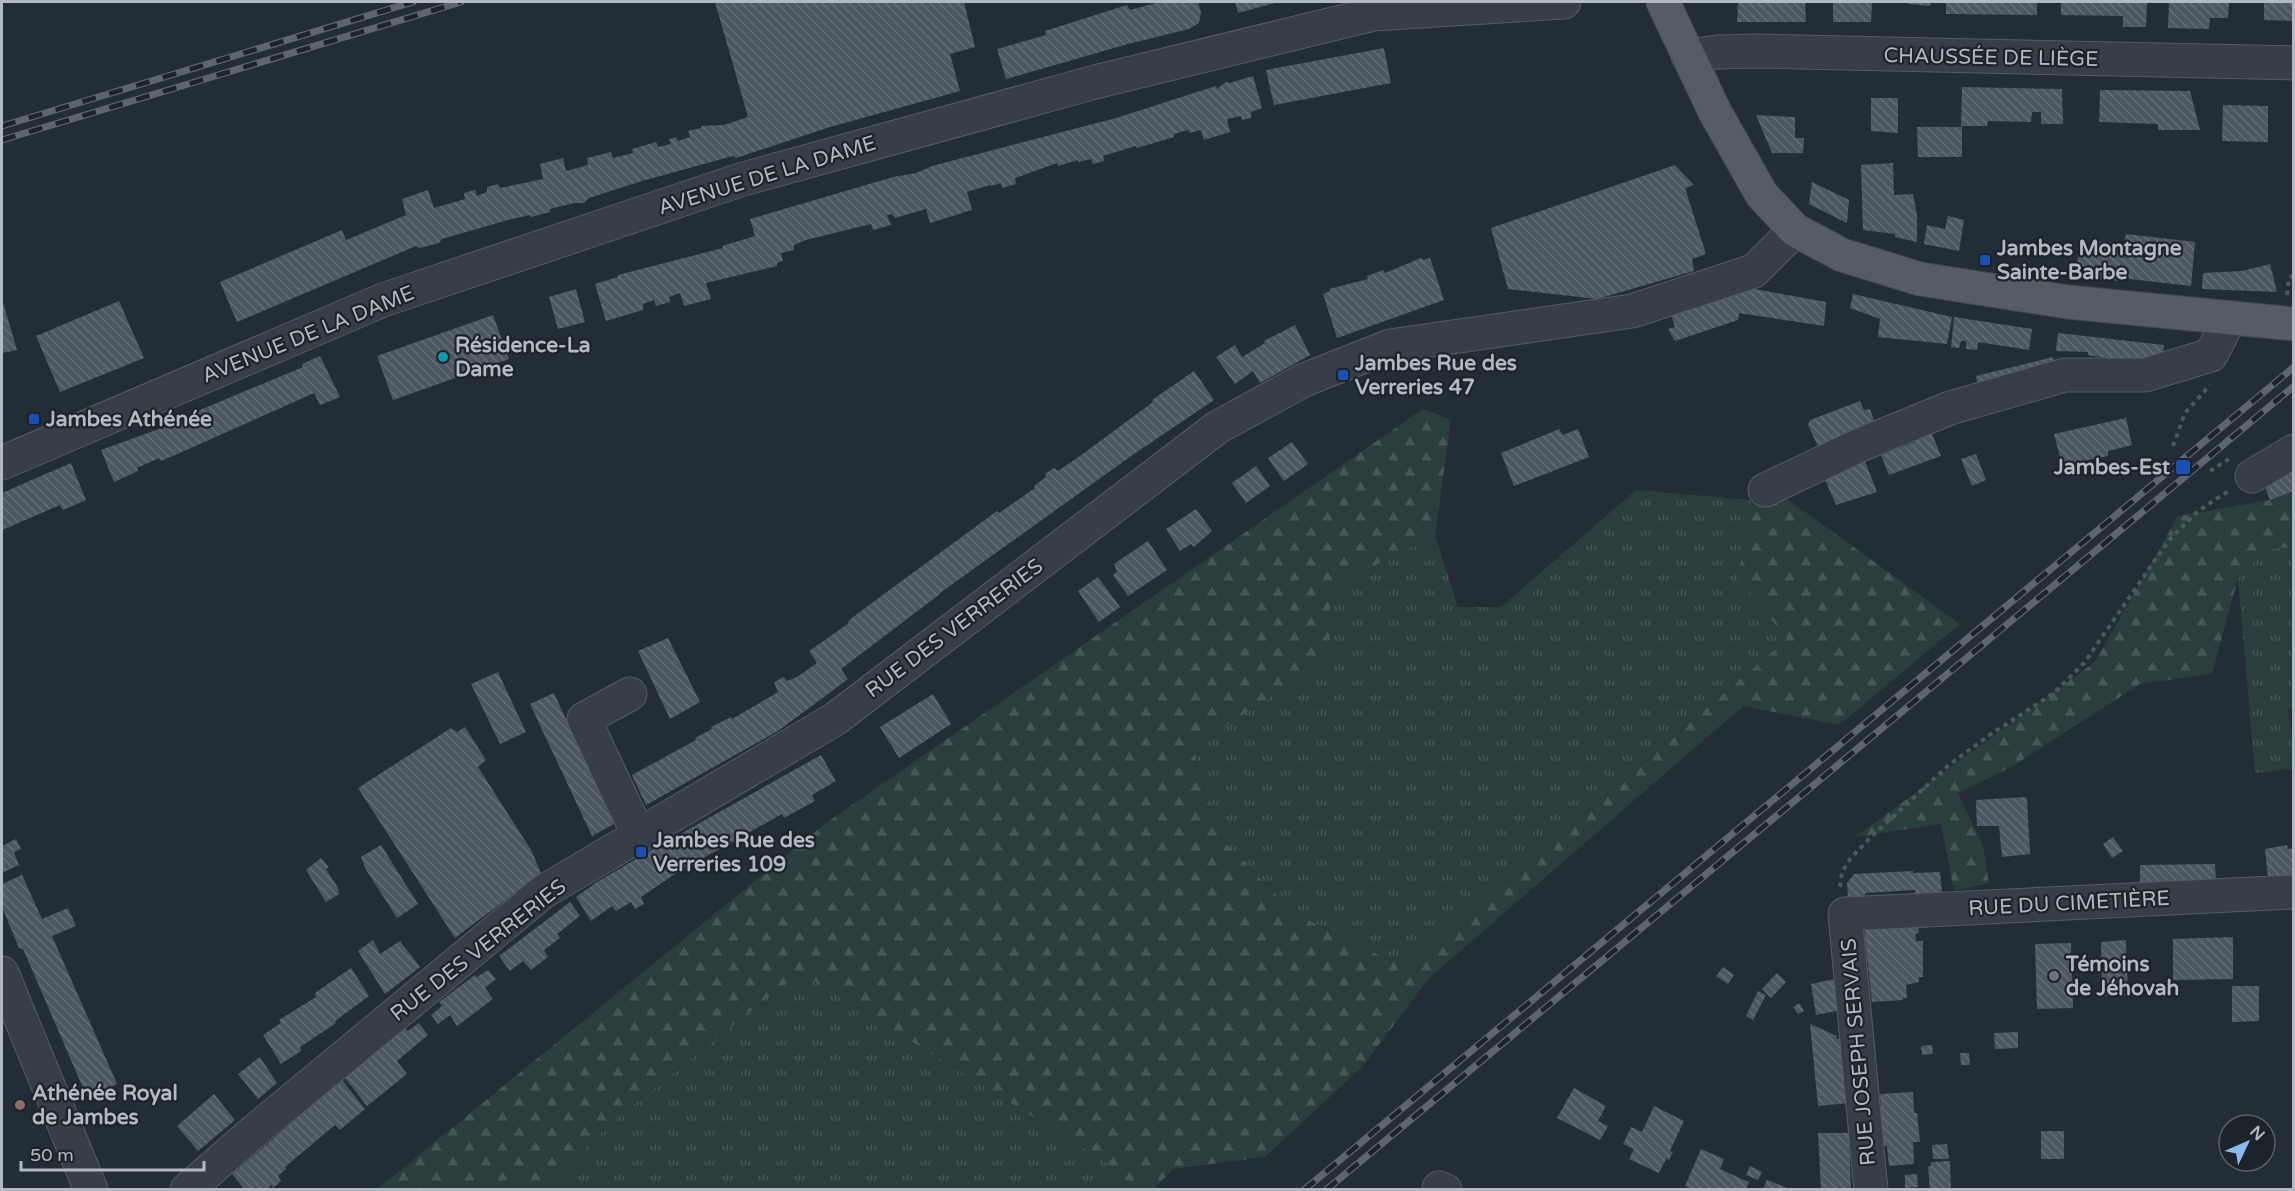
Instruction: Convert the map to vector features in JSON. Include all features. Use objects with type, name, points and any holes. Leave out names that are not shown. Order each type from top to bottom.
[{"type":"main road","points":[[1663,2],[1715,112],[1762,195],[1795,230],[1842,255],[1920,279],[2068,302],[2294,324]]},
{"type":"street","name":"AVENUE DE LA DAME","points":[[2,463],[383,300],[740,180],[1095,82],[1374,14],[1564,2]]},
{"type":"street","name":"CHAUSSÉE DE LIÈGE","points":[[1688,56],[1755,51],[2294,63]]},
{"type":"street","name":"RUE DES VERRERIES","points":[[187,1190],[260,1126],[543,892],[835,719],[1218,428],[1304,380],[1390,346],[1632,311],[1754,271],[1795,230]]},
{"type":"street","points":[[1765,490],[1860,445],[1962,405],[2065,375],[2145,375],[2211,355],[2230,318]]},
{"type":"street","points":[[2252,476],[2294,451]]},
{"type":"street","points":[[630,694],[584,719],[639,836]]},
{"type":"street","name":"RUE DU CIMETIÈRE","points":[[1845,914],[2294,892]]},
{"type":"street","name":"RUE JOSEPH SERVAIS","points":[[1845,914],[1871,1190]]},
{"type":"street","points":[[2,973],[91,1190]]},
{"type":"path","points":[[1845,914],[1840,887],[1842,872],[1863,845],[1949,765],[1991,734],[2054,693],[2084,663],[2169,540],[2198,511],[2252,476]]},
{"type":"green space","points":[[1423,409],[1451,420],[1435,535],[1331,588],[1329,659],[1192,748],[1218,835],[1294,913],[1405,968],[1787,639],[1738,579],[1754,475],[1960,624],[1839,725],[1743,706],[1428,979],[1363,1066],[1265,1157],[1173,1169],[1154,1189],[1104,1189],[1122,1172],[800,972],[610,1123],[545,1189],[376,1190],[826,823]]},
{"type":"green space","points":[[1636,490],[1751,500],[1739,579],[1787,639],[1405,968],[1294,913],[1218,835],[1192,747],[1329,659],[1331,588],[1435,535],[1458,607],[1501,607]]},
{"type":"green space","points":[[2293,491],[2293,547],[2267,549],[2238,578],[2212,674],[2140,684],[2013,766],[1958,793],[1983,846],[1989,883],[1954,891],[1941,824],[1855,837],[2095,662],[2178,516],[2270,500]]},
{"type":"green space","points":[[2293,547],[2294,709],[2288,709],[2293,744],[2293,769],[2255,773],[2238,578],[2267,549]]},
{"type":"green space","points":[[800,972],[1123,1172],[1104,1190],[545,1190],[610,1123]]},
{"type":"building","points":[[715,2],[964,2],[975,47],[950,54],[960,91],[830,127],[736,158],[733,156],[642,181],[589,198],[584,203],[574,203],[531,217],[530,215],[508,220],[442,239],[439,243],[420,248],[416,246],[237,322],[220,282],[342,230],[346,240],[406,215],[402,199],[428,190],[434,208],[465,199],[464,193],[475,190],[477,196],[487,192],[487,187],[498,184],[500,188],[543,179],[540,164],[563,158],[566,171],[588,165],[587,158],[611,152],[613,158],[633,153],[632,149],[656,142],[658,147],[671,144],[669,139],[676,137],[678,141],[690,137],[688,131],[701,128],[701,126],[724,125],[748,117]]},
{"type":"building","points":[[1160,2],[1198,2],[1201,12],[1199,23],[1189,29],[1006,79],[997,49],[1046,35],[1045,31],[1127,5],[1130,10]]},
{"type":"building","points":[[1235,2],[1278,2],[1238,13]]},
{"type":"building","points":[[1738,2],[1805,2],[1806,22],[1737,22]]},
{"type":"building","points":[[1833,2],[1872,2],[1871,22],[1833,22]]},
{"type":"building","points":[[1907,2],[1931,2],[1930,6]]},
{"type":"building","points":[[1946,2],[2037,2],[2037,15],[1946,14]]},
{"type":"building","points":[[2061,2],[2147,2],[2146,27],[2123,27],[2123,16],[2061,15]]},
{"type":"building","points":[[2169,2],[2229,2],[2228,18],[2210,18],[2209,29],[2168,28]]},
{"type":"building","points":[[2264,2],[2294,2],[2294,21],[2264,20]]},
{"type":"building","points":[[1384,48],[1391,83],[1274,105],[1266,70]]},
{"type":"building","points":[[1253,76],[1262,108],[1251,112],[1251,118],[1242,120],[1241,116],[1227,119],[1230,132],[1204,140],[1201,130],[1190,133],[1188,130],[1174,134],[1174,137],[1103,156],[1104,161],[1093,164],[1091,159],[1058,166],[1057,163],[1015,178],[1016,184],[1002,188],[1001,183],[967,192],[972,210],[930,223],[926,209],[895,218],[892,214],[887,215],[891,225],[873,230],[871,224],[806,240],[794,245],[794,250],[781,253],[783,261],[777,263],[777,266],[706,283],[711,299],[684,306],[680,293],[669,297],[670,302],[656,306],[654,300],[643,304],[643,310],[606,321],[595,284],[618,277],[618,275],[723,248],[722,246],[755,236],[750,219],[893,177],[916,173],[932,166],[1116,118],[1216,86],[1217,89],[1226,82],[1230,83]]},
{"type":"building","points":[[1962,87],[2062,89],[2063,124],[2041,124],[2041,112],[2032,112],[2031,122],[1988,121],[1987,126],[1961,126]]},
{"type":"building","points":[[2100,90],[2190,91],[2200,130],[2158,130],[2158,124],[2099,122]]},
{"type":"building","points":[[1871,98],[1898,98],[1898,133],[1871,131]]},
{"type":"building","points":[[2223,105],[2268,106],[2268,142],[2222,141]]},
{"type":"building","points":[[1756,115],[1795,117],[1795,138],[1804,138],[1803,153],[1772,153]]},
{"type":"building","points":[[1917,127],[1962,127],[1962,157],[1918,157]]},
{"type":"building","points":[[1893,163],[1894,195],[1913,194],[1917,215],[1917,242],[1895,237],[1895,234],[1863,230],[1861,165]]},
{"type":"building","points":[[1675,165],[1694,185],[1685,188],[1706,254],[1692,259],[1694,271],[1597,299],[1508,289],[1491,228]]},
{"type":"building","points":[[1812,182],[1849,200],[1847,223],[1809,204]]},
{"type":"building","points":[[1948,216],[1964,220],[1959,251],[1924,244],[1927,225],[1945,229]]},
{"type":"building","points":[[2126,234],[2195,242],[2191,286],[2121,278],[2120,281],[2076,277],[2079,247],[2097,249],[2098,241],[2124,244]]},
{"type":"building","points":[[1421,258],[1423,260],[1430,258],[1444,300],[1337,338],[1323,294],[1330,291],[1329,289],[1368,279],[1367,276],[1383,270],[1385,273]]},
{"type":"building","points":[[2270,264],[2277,292],[2202,289],[2203,273],[2242,271]]},
{"type":"building","points":[[1743,287],[1826,302],[1824,326],[1739,313],[1738,320],[1675,341],[1668,329],[1675,327],[1670,312]]},
{"type":"building","points":[[576,289],[585,322],[558,329],[549,297]]},
{"type":"building","points":[[1853,294],[1952,317],[1947,344],[1878,337],[1880,319],[1850,308]]},
{"type":"building","points":[[2,299],[17,350],[2,353]]},
{"type":"building","points":[[119,301],[144,358],[60,392],[36,336]]},
{"type":"building","name":"Résidence-La Dame","points":[[493,315],[509,359],[393,400],[377,356]]},
{"type":"building","points":[[1954,317],[2032,329],[2029,350],[1978,342],[1977,350],[1966,349],[1966,341],[1961,341],[1959,348],[1951,347]]},
{"type":"building","points":[[1295,325],[1310,355],[1260,383],[1253,371],[1235,384],[1216,357],[1235,345],[1242,357],[1265,343],[1264,341]]},
{"type":"building","points":[[2058,333],[2164,345],[2162,358],[2107,366],[2107,358],[2088,355],[2088,352],[2056,351]]},
{"type":"building","points":[[320,356],[340,397],[320,405],[314,393],[161,461],[159,458],[114,482],[101,450],[170,425],[169,423],[303,367],[302,364]]},
{"type":"building","points":[[2053,357],[2056,373],[1979,393],[1976,376]]},
{"type":"building","points":[[1194,371],[1214,400],[1134,454],[940,593],[841,669],[848,679],[778,731],[646,805],[632,775],[696,740],[695,738],[712,729],[711,727],[731,717],[732,719],[778,692],[774,682],[784,677],[787,681],[797,677],[817,663],[809,651],[997,511],[999,513],[1035,488],[1034,486],[1046,477],[1045,474],[1054,468],[1058,471],[1080,456],[1153,402],[1152,400]]},
{"type":"building","points":[[1860,401],[1864,410],[1870,409],[1876,426],[1836,438],[1818,447],[1808,425],[1810,420]]},
{"type":"building","points":[[2126,418],[2132,445],[2108,451],[2108,456],[2062,465],[2054,434]]},
{"type":"building","points":[[1559,429],[1563,435],[1578,429],[1589,457],[1514,486],[1501,453]]},
{"type":"building","points":[[1930,429],[1941,456],[1889,475],[1881,455],[1915,442],[1913,436]]},
{"type":"building","points":[[1292,442],[1308,464],[1284,481],[1268,458]]},
{"type":"building","points":[[1976,454],[1986,480],[1972,486],[1961,459]]},
{"type":"building","points":[[1865,461],[1877,492],[1836,505],[1824,477]]},
{"type":"building","points":[[71,463],[86,500],[63,510],[60,505],[2,530],[2,493]]},
{"type":"building","points":[[1256,466],[1270,486],[1246,503],[1232,483]]},
{"type":"building","points":[[2294,471],[2294,491],[2270,500],[2263,482]]},
{"type":"building","points":[[1196,509],[1212,531],[1194,547],[1191,544],[1180,551],[1166,529]]},
{"type":"building","points":[[1148,541],[1167,570],[1128,596],[1113,575],[1117,572],[1114,564]]},
{"type":"building","points":[[1098,577],[1120,607],[1099,622],[1078,591]]},
{"type":"building","points":[[668,638],[700,702],[670,719],[638,651]]},
{"type":"building","points":[[498,672],[526,732],[500,744],[471,684]]},
{"type":"building","points":[[554,693],[614,824],[592,836],[530,704]]},
{"type":"building","points":[[933,694],[951,724],[899,758],[880,727]]},
{"type":"building","points":[[465,727],[486,760],[478,767],[531,850],[541,873],[455,938],[358,788],[451,728],[457,732]]},
{"type":"building","points":[[821,755],[836,781],[812,795],[815,801],[784,818],[782,814],[678,872],[641,897],[644,904],[635,909],[631,902],[616,911],[612,906],[591,921],[576,897],[641,856]]},
{"type":"building","points":[[2025,797],[2027,799],[2030,854],[2002,857],[1999,826],[1977,826],[1976,800]]},
{"type":"building","points":[[2113,837],[2123,851],[2112,858],[2103,844]]},
{"type":"building","points":[[16,839],[21,849],[14,852],[19,865],[2,873],[2,846]]},
{"type":"building","points":[[381,845],[418,904],[397,918],[365,868],[361,857]]},
{"type":"building","points":[[2287,845],[2288,849],[2294,848],[2294,876],[2268,878],[2265,849]]},
{"type":"building","points":[[321,858],[329,867],[326,869],[338,888],[339,894],[326,902],[306,870]]},
{"type":"building","points":[[2215,864],[2216,884],[2140,886],[2140,865]]},
{"type":"building","points":[[1913,871],[1913,873],[1940,872],[1942,892],[1916,894],[1915,890],[1865,893],[1866,898],[1848,899],[1847,883],[1854,874]]},
{"type":"building","points":[[22,875],[42,919],[68,908],[76,926],[52,936],[117,1084],[87,1097],[23,949],[19,948],[2,907],[2,884]]},
{"type":"building","points":[[570,902],[580,916],[557,934],[560,938],[544,950],[548,957],[531,970],[523,961],[510,971],[499,956]]},
{"type":"building","points":[[1929,925],[1930,927],[1918,928],[1919,933],[1915,934],[1916,941],[1923,941],[1923,977],[1919,977],[1919,982],[1906,985],[1907,998],[1903,1000],[1872,1002],[1864,926]]},
{"type":"building","points":[[2233,937],[2233,979],[2173,980],[2173,939]]},
{"type":"building","points":[[373,940],[380,954],[400,941],[420,967],[385,994],[358,951]]},
{"type":"building","points":[[2126,940],[2128,996],[2102,996],[2101,942]]},
{"type":"building","name":"Témoins de Jéhovah","points":[[2071,943],[2073,1008],[2037,1009],[2035,944]]},
{"type":"building","points":[[1723,967],[1734,975],[1728,984],[1716,976]]},
{"type":"building","points":[[351,968],[369,996],[335,1021],[336,1023],[300,1047],[301,1051],[281,1064],[263,1035],[281,1023],[279,1020],[316,997],[315,993]]},
{"type":"building","points":[[488,970],[496,979],[485,988],[493,999],[457,1026],[450,1015],[438,1024],[431,1015],[442,1006],[439,1002],[475,975],[477,977]]},
{"type":"building","points":[[1777,973],[1786,982],[1771,998],[1762,989]]},
{"type":"building","points":[[1845,977],[1851,1008],[1816,1015],[1811,984]]},
{"type":"building","points":[[2232,986],[2259,986],[2259,1021],[2232,1022]]},
{"type":"building","points":[[1758,991],[1766,995],[1753,1020],[1746,1016]]},
{"type":"building","points":[[1799,1003],[1804,1011],[1798,1014],[1793,1007]]},
{"type":"building","points":[[419,1023],[428,1035],[397,1061],[407,1074],[367,1106],[345,1078],[405,1028],[408,1031]]},
{"type":"building","points":[[1810,1024],[1837,1036],[1836,1039],[1843,1038],[1849,1103],[1818,1106]]},
{"type":"building","points":[[2018,1032],[2018,1048],[1995,1049],[1994,1033]]},
{"type":"building","points":[[1932,1045],[1933,1054],[1922,1055],[1921,1046]]},
{"type":"building","points":[[1960,1053],[1969,1053],[1970,1065],[1961,1065]]},
{"type":"building","points":[[260,1057],[277,1083],[258,1099],[238,1074]]},
{"type":"building","points":[[342,1080],[365,1109],[340,1130],[335,1125],[285,1167],[286,1169],[278,1176],[281,1181],[273,1188],[271,1185],[266,1190],[245,1190],[232,1174]]},
{"type":"building","points":[[1574,1088],[1606,1106],[1598,1121],[1608,1126],[1600,1140],[1557,1118]]},
{"type":"building","points":[[1913,1092],[1914,1113],[1917,1113],[1920,1142],[1913,1142],[1914,1164],[1889,1166],[1887,1146],[1883,1146],[1880,1094]]},
{"type":"building","points":[[214,1094],[235,1120],[198,1151],[177,1126]]},
{"type":"building","points":[[1654,1106],[1684,1121],[1670,1151],[1673,1152],[1669,1160],[1666,1159],[1659,1173],[1629,1159],[1634,1149],[1623,1144],[1631,1127],[1642,1132]]},
{"type":"building","points":[[2041,1131],[2064,1131],[2064,1159],[2041,1159]]},
{"type":"building","points":[[1818,1133],[1849,1133],[1851,1190],[1821,1190]]},
{"type":"building","points":[[1947,1144],[1949,1159],[1933,1159],[1932,1145]]},
{"type":"building","points":[[1701,1149],[1724,1159],[1720,1169],[1749,1182],[1746,1190],[1693,1190],[1685,1186]]},
{"type":"building","points":[[1950,1161],[1951,1190],[1930,1190],[1928,1166],[1931,1166],[1931,1162]]},
{"type":"building","points":[[1750,1166],[1762,1172],[1758,1180],[1746,1175]]},
{"type":"building","points":[[1917,1174],[1918,1187],[1905,1188],[1905,1175]]},
{"type":"building","points":[[1767,1180],[1790,1189],[1790,1190],[1763,1190]]},
{"type":"railway","points":[[2,126],[413,2]]},
{"type":"railway","points":[[2,140],[461,2]]},
{"type":"railway","points":[[1304,1190],[2294,367]]},
{"type":"railway","points":[[1326,1190],[2294,386]]},
{"type":"place","name":"Jambes Montagne Sainte-Barbe","points":[[1985,260]]},
{"type":"place","name":"Résidence-La Dame","points":[[443,357]]},
{"type":"place","name":"Jambes Rue des Verreries 47","points":[[1343,375]]},
{"type":"place","name":"Jambes Athénée","points":[[34,419]]},
{"type":"place","name":"Jambes-Est","points":[[2183,467]]},
{"type":"place","name":"Jambes Rue des Verreries 109","points":[[641,852]]},
{"type":"place","name":"Témoins de Jéhovah","points":[[2054,976]]},
{"type":"place","name":"Athénée Royal de Jambes","points":[[20,1105]]}]
